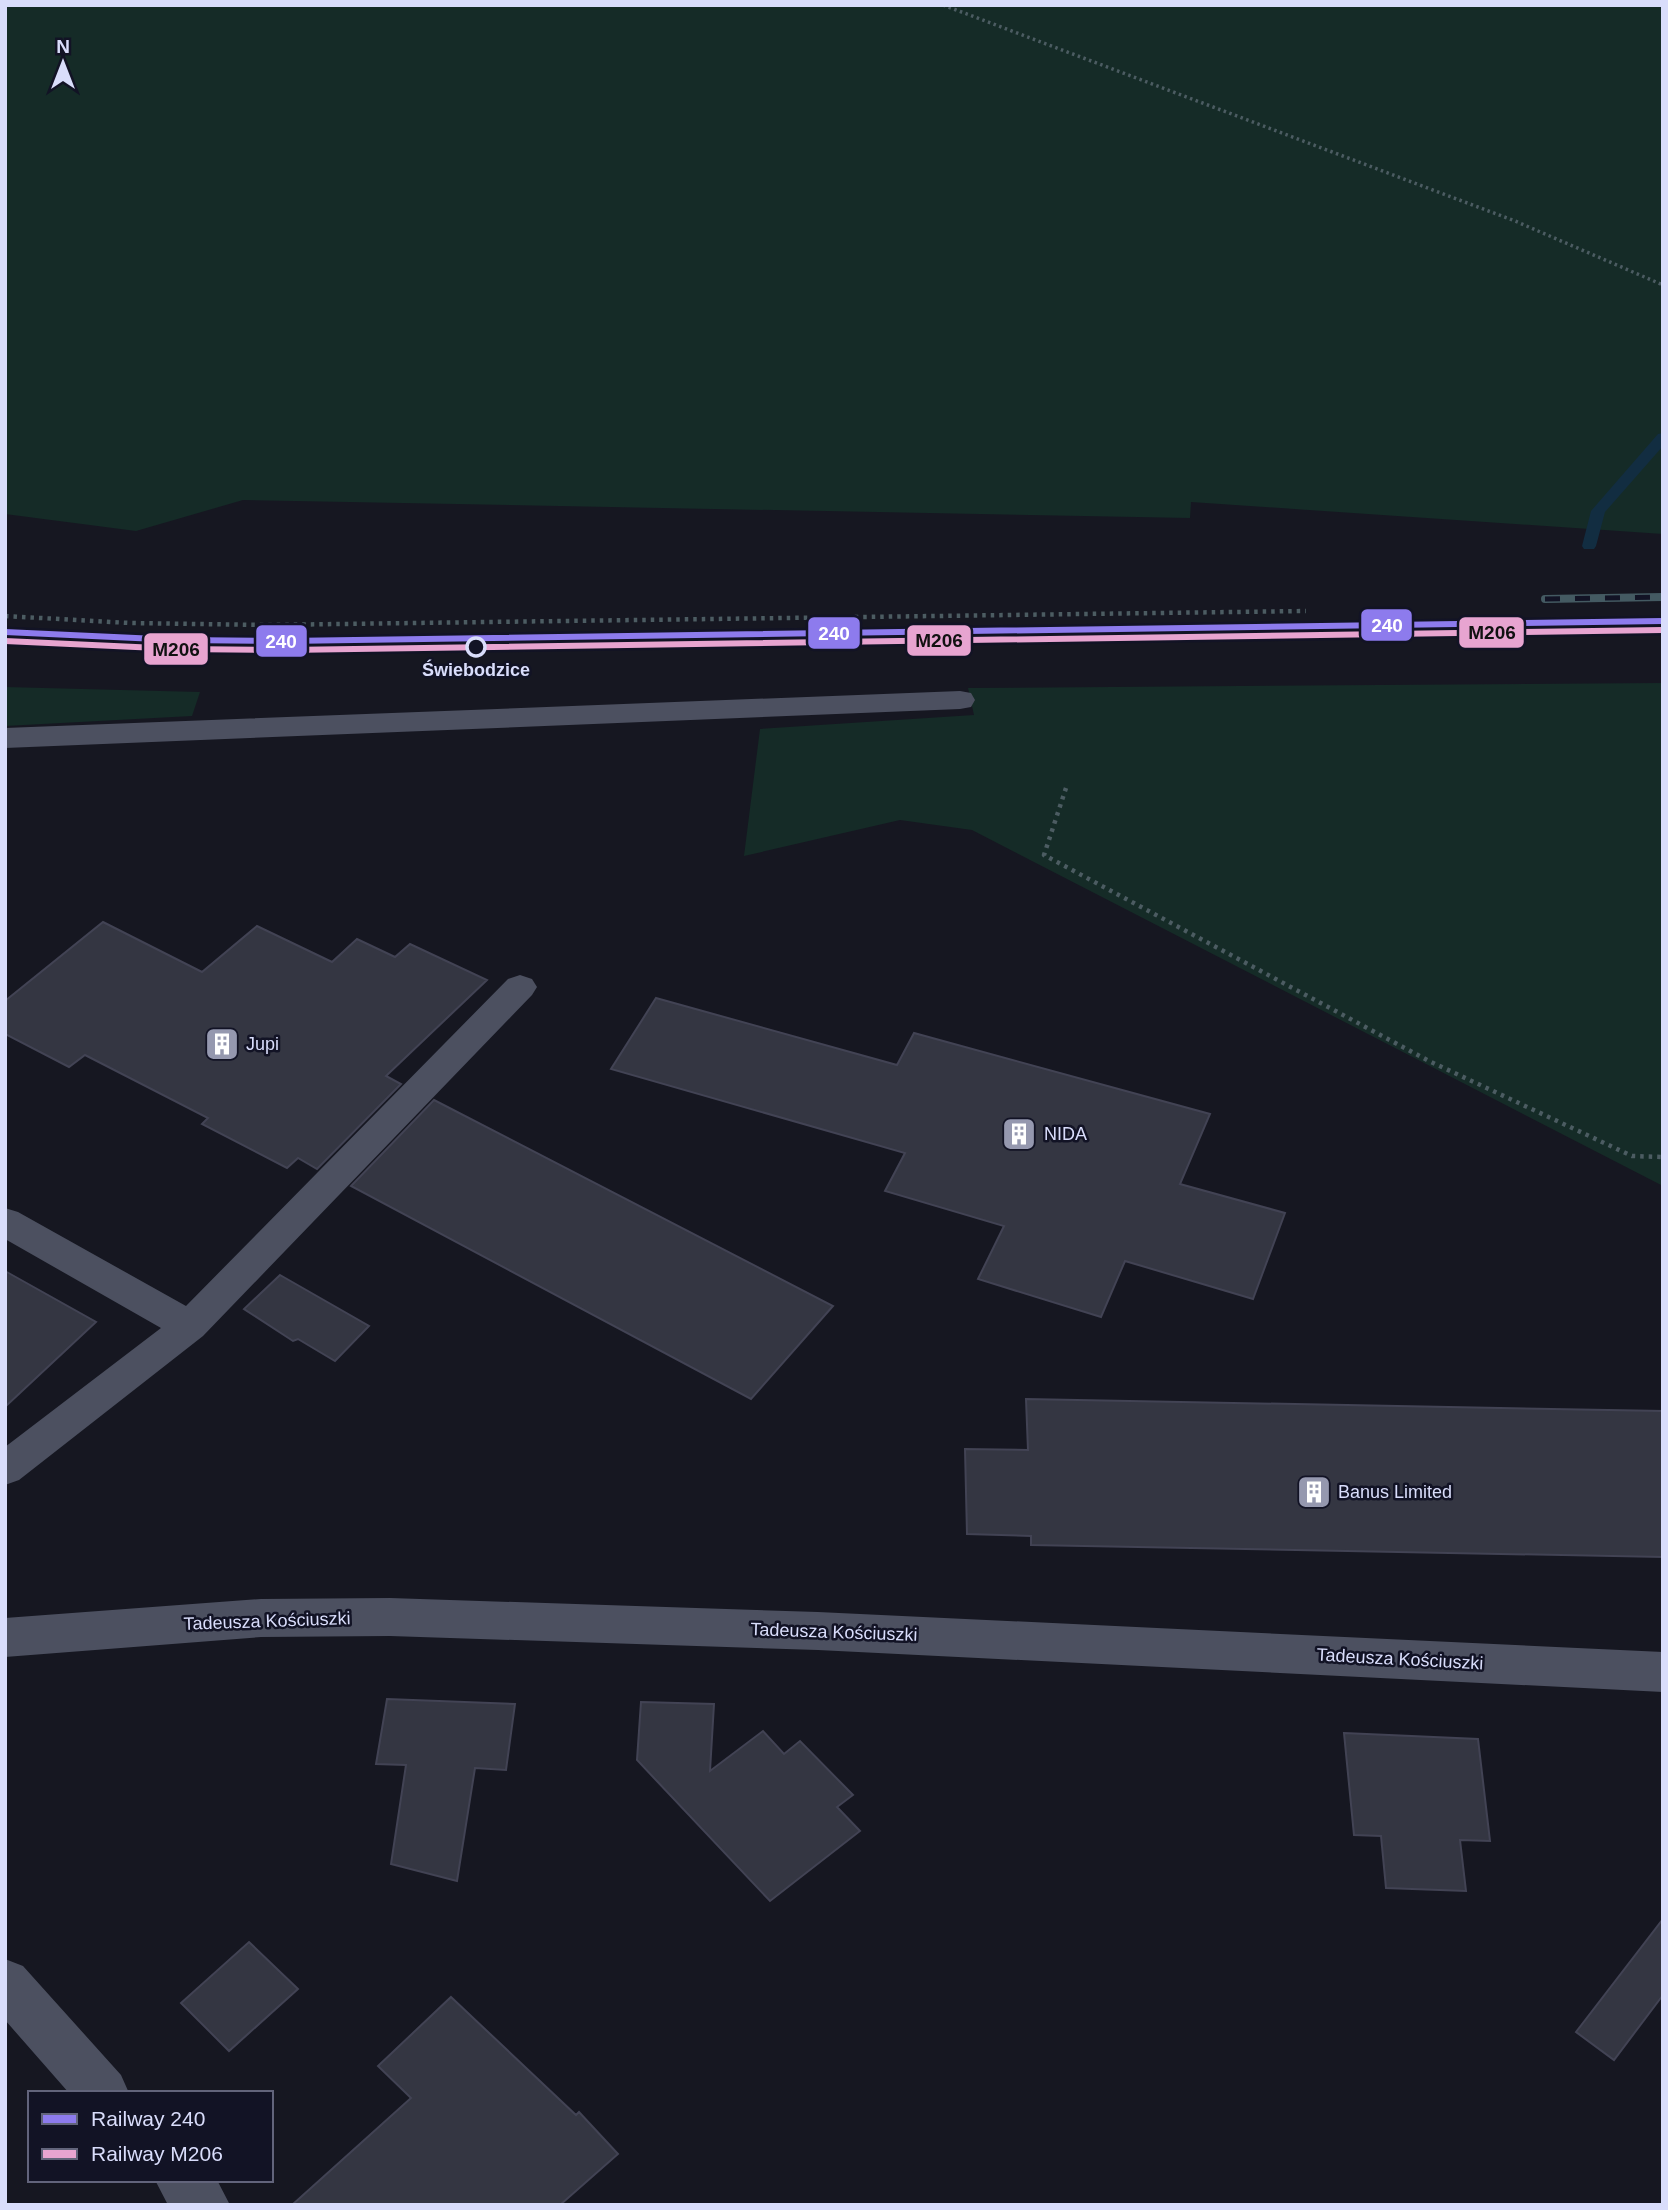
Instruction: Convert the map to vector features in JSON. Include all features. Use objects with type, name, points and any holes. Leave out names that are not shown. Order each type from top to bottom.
[{"type":"street","name":"Tadeusza Kościuszki","points":[[5,1638],[261,1618],[390,1617],[818,1631],[1663,1672]]},
{"type":"street","points":[[5,1983],[101,2091]]},
{"type":"street","points":[[183,2182],[203,2205]]},
{"type":"lane","points":[[5,738],[960,700]]},
{"type":"lane","points":[[5,1469],[190,1326],[520,987]]},
{"type":"lane","points":[[5,1222],[190,1326]]},
{"type":"path","points":[[943,5],[1515,221],[1663,285]]},
{"type":"path","points":[[5,616],[130,623],[265,625],[1306,611]]},
{"type":"path","points":[[1066,788],[1044,855],[1429,1061],[1633,1156],[1663,1157]]},
{"type":"green space","points":[[5,5],[1663,5],[1663,534],[1191,502],[1190,518],[243,500],[136,531],[5,514]]},
{"type":"green space","points":[[1663,683],[1663,1186],[972,830],[900,820],[744,856],[760,729],[974,715],[968,688]]},
{"type":"green space","points":[[5,687],[200,692],[192,716],[5,726]]},
{"type":"building","name":"Jupi","points":[[103,922],[202,972],[257,926],[332,962],[357,939],[395,957],[410,944],[487,980],[386,1076],[401,1084],[317,1169],[298,1158],[287,1168],[202,1124],[208,1118],[85,1055],[69,1067],[5,1034],[5,1001]]},
{"type":"building","name":"NIDA","points":[[656,998],[897,1065],[914,1033],[1210,1114],[1180,1184],[1285,1213],[1253,1299],[1125,1261],[1101,1317],[978,1279],[1004,1226],[885,1191],[905,1153],[611,1069]]},
{"type":"building","points":[[434,1100],[833,1306],[751,1399],[351,1186]]},
{"type":"building","points":[[5,1271],[96,1322],[5,1407]]},
{"type":"building","points":[[280,1275],[369,1326],[335,1361],[298,1339],[293,1341],[244,1309]]},
{"type":"building","name":"Banus Limited","points":[[1026,1399],[1663,1411],[1663,1557],[1031,1545],[1031,1536],[967,1534],[965,1449],[1028,1450]]},
{"type":"building","points":[[387,1699],[515,1704],[506,1770],[475,1768],[457,1881],[391,1864],[406,1765],[376,1764]]},
{"type":"building","points":[[641,1702],[714,1704],[710,1771],[763,1731],[784,1754],[800,1741],[853,1795],[837,1807],[860,1831],[770,1901],[637,1760]]},
{"type":"building","points":[[1344,1733],[1478,1739],[1490,1841],[1460,1840],[1466,1891],[1386,1888],[1381,1836],[1354,1835]]},
{"type":"building","points":[[1663,1919],[1663,1995],[1614,2060],[1576,2032]]},
{"type":"building","points":[[249,1942],[298,1989],[229,2051],[181,2003]]},
{"type":"building","points":[[451,1997],[576,2115],[579,2112],[618,2154],[560,2205],[292,2205],[411,2098],[378,2066]]},
{"type":"waterway","points":[[1589,546],[1598,511],[1663,437]]},
{"type":"railway","points":[[1545,599],[1663,597]]},
{"type":"rail line","name":"240","points":[[5,632],[179,640],[286,641],[1663,621]]},
{"type":"rail line","name":"M206","points":[[5,641],[179,649],[286,650],[1663,630]]},
{"type":"place","name":"Świebodzice","points":[[476,647]]},
{"type":"place","name":"Jupi","points":[[222,1044]]},
{"type":"place","name":"NIDA","points":[[1019,1134]]},
{"type":"place","name":"Banus Limited","points":[[1314,1492]]}]
